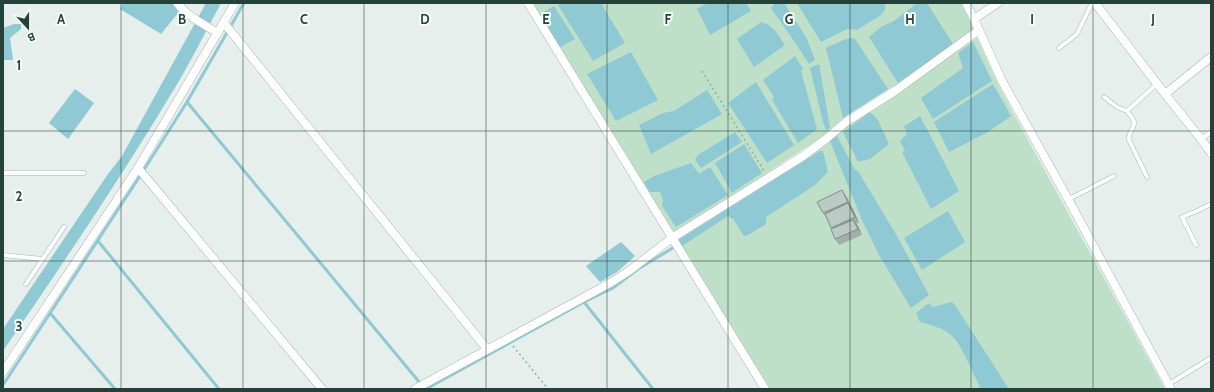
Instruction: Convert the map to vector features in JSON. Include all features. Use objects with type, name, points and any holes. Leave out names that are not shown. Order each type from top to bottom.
[{"type":"street","points":[[177,3],[192,18],[216,32]]},
{"type":"street","points":[[3,372],[138,168],[216,32],[224,23],[235,3]]},
{"type":"street","points":[[528,3],[765,389]]},
{"type":"street","points":[[966,3],[1002,81],[1170,386]]},
{"type":"street","points":[[974,19],[998,3]]},
{"type":"street","points":[[1093,3],[1202,139],[1211,153]]},
{"type":"street","points":[[224,23],[487,349]]},
{"type":"street","points":[[415,389],[612,282],[672,238],[826,139],[846,122],[895,91],[979,30]]},
{"type":"street","points":[[1165,94],[1211,57]]},
{"type":"street","points":[[138,168],[322,389]]},
{"type":"lane","points":[[1059,48],[1077,34],[1093,3]]},
{"type":"lane","points":[[1127,111],[1157,84]]},
{"type":"lane","points":[[1104,97],[1118,107],[1127,111],[1134,122],[1128,137],[1147,177]]},
{"type":"lane","points":[[1202,139],[1211,132]]},
{"type":"lane","points":[[3,172],[84,173]]},
{"type":"lane","points":[[1068,200],[1114,176]]},
{"type":"lane","points":[[1196,245],[1182,217],[1198,212],[1211,204]]},
{"type":"lane","points":[[26,284],[64,227]]},
{"type":"lane","points":[[3,255],[42,260]]},
{"type":"lane","points":[[1170,386],[1211,358]]},
{"type":"path","points":[[702,71],[768,177]]},
{"type":"path","points":[[507,338],[548,389]]},
{"type":"green space","points":[[533,3],[961,3],[974,29],[898,83],[843,118],[819,139],[673,233]]},
{"type":"green space","points":[[977,38],[998,84],[1017,120],[1165,389],[769,389],[676,239]]},
{"type":"water","points":[[123,3],[172,3],[179,12],[161,34],[120,9]]},
{"type":"water","points":[[206,3],[221,3],[179,81],[93,217],[3,351],[3,329],[108,174],[122,156]]},
{"type":"water","points":[[562,3],[601,3],[625,43],[593,61],[558,5]]},
{"type":"water","points":[[707,3],[746,3],[751,11],[710,35],[697,9]]},
{"type":"water","points":[[775,3],[784,3],[806,37],[815,60],[809,64],[771,8]]},
{"type":"water","points":[[797,3],[885,3],[885,10],[881,15],[857,30],[847,29],[821,42]]},
{"type":"water","points":[[917,3],[927,3],[953,44],[898,83],[869,37],[881,27],[894,21]]},
{"type":"water","points":[[554,6],[575,39],[560,47],[540,14]]},
{"type":"water","points":[[761,22],[769,25],[785,45],[754,67],[737,39]]},
{"type":"water","points":[[14,24],[21,24],[21,29],[10,38],[13,60],[3,60],[3,28]]},
{"type":"water","points":[[846,39],[855,39],[888,89],[843,118],[826,48]]},
{"type":"water","points":[[973,42],[992,81],[933,119],[921,98],[963,68],[958,53]]},
{"type":"water","points":[[631,52],[658,100],[616,121],[587,74]]},
{"type":"water","points":[[795,56],[803,69],[801,71],[817,129],[798,143],[772,100],[774,97],[763,80]]},
{"type":"water","points":[[819,64],[830,128],[826,130],[810,68]]},
{"type":"water","points":[[756,82],[794,145],[767,163],[728,103]]},
{"type":"water","points":[[993,84],[1011,116],[988,132],[949,152],[934,122]]},
{"type":"water","points":[[75,89],[94,103],[68,139],[49,123]]},
{"type":"water","points":[[707,90],[722,114],[651,154],[639,125],[663,113],[674,111]]},
{"type":"water","points":[[870,112],[878,120],[889,144],[870,159],[858,162],[843,132]]},
{"type":"water","points":[[920,116],[959,191],[931,209],[902,152],[905,151],[900,141],[907,134],[904,126]]},
{"type":"water","points":[[735,132],[742,142],[701,168],[695,160],[698,155]]},
{"type":"water","points":[[837,136],[855,170],[858,171],[897,236],[929,295],[911,308],[879,255],[862,220],[830,141]]},
{"type":"water","points":[[744,144],[762,173],[732,193],[715,163]]},
{"type":"water","points":[[820,151],[823,151],[828,172],[815,185],[766,217],[766,224],[744,236],[732,217],[728,216],[682,246],[679,243],[678,240]]},
{"type":"water","points":[[691,163],[699,174],[710,167],[728,195],[676,227],[662,206],[663,200],[660,192],[650,192],[644,182],[654,176]]},
{"type":"water","points":[[948,211],[965,242],[922,270],[904,238]]},
{"type":"water","points":[[621,242],[635,256],[617,272],[600,282],[586,266]]},
{"type":"water","points":[[952,302],[1009,389],[981,389],[964,353],[956,340],[949,333],[941,329],[920,322],[916,313],[929,303],[933,307]]},
{"type":"building","points":[[842,190],[848,202],[823,213],[817,202]]},
{"type":"building","points":[[848,203],[855,217],[831,228],[825,214]]},
{"type":"building","points":[[853,220],[858,229],[835,239],[831,229]]},
{"type":"waterway","points":[[3,385],[187,102],[244,3]]},
{"type":"waterway","points":[[187,102],[425,389]]},
{"type":"waterway","points":[[98,241],[219,389]]},
{"type":"waterway","points":[[426,389],[584,302],[613,288],[638,269],[676,246]]},
{"type":"waterway","points":[[584,302],[653,389]]},
{"type":"waterway","points":[[50,313],[115,389]]}]
